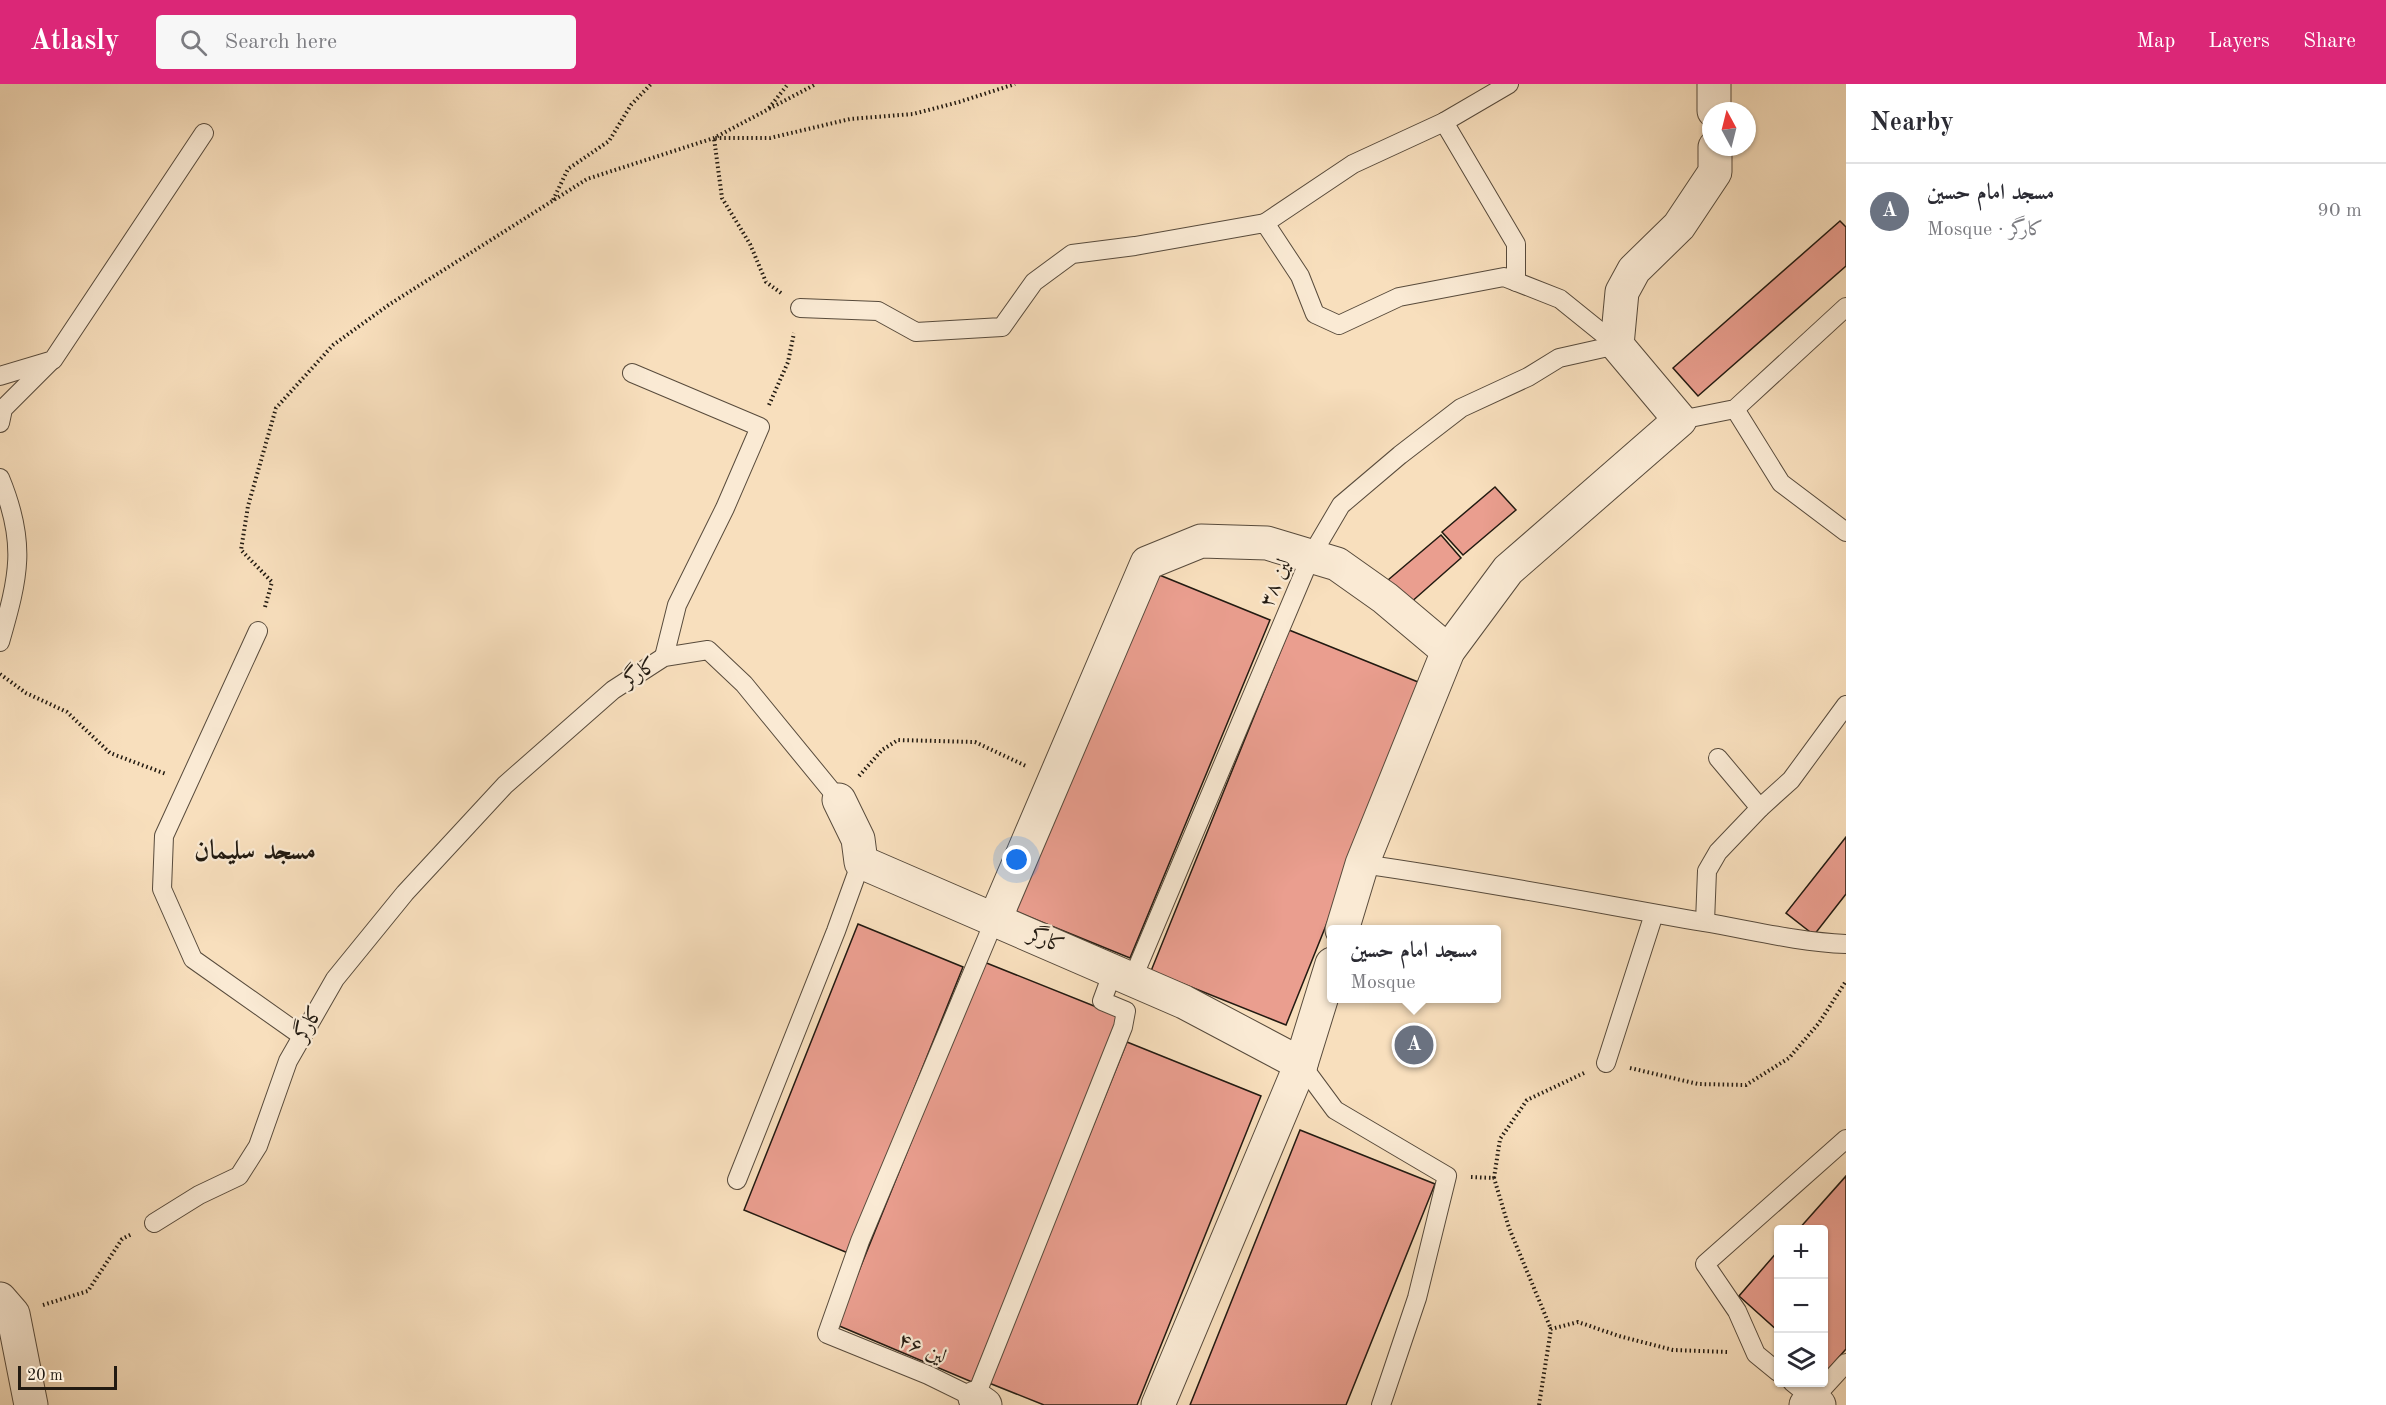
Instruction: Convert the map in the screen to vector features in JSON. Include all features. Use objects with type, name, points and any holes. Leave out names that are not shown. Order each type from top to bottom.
[{"type":"street","points":[[1714,84],[1714,102]]},
{"type":"street","points":[[1344,925],[1362,864],[1448,651],[1508,570],[1680,420],[1617,345],[1622,292],[1634,270],[1679,226],[1716,172],[1715,156]]},
{"type":"street","points":[[995,919],[1147,563],[1201,541],[1267,543],[1337,564],[1385,598],[1448,651]]},
{"type":"street","name":"کارگر","points":[[839,800],[858,839],[861,862],[1184,1002],[1301,1064]]},
{"type":"street","points":[[1158,1405],[1301,1064],[1327,980]]},
{"type":"street","points":[[7,1307],[31,1405]]},
{"type":"lane","points":[[800,308],[878,311],[915,332],[1002,327],[1034,282],[1072,254],[1135,246],[1265,223],[1353,164],[1444,122],[1509,84]]},
{"type":"lane","points":[[1444,122],[1516,244],[1516,282]]},
{"type":"lane","points":[[0,423],[3,409],[52,360],[204,133]]},
{"type":"lane","points":[[1265,223],[1300,276],[1315,314],[1339,325],[1400,297],[1504,277],[1560,299],[1617,345]]},
{"type":"lane","points":[[1680,420],[1735,409],[1846,307]]},
{"type":"lane","name":"لین ۳۸","points":[[1122,975],[1311,556],[1341,506],[1400,455],[1461,408],[1528,378],[1559,358],[1617,345]]},
{"type":"lane","points":[[0,376],[52,360]]},
{"type":"lane","points":[[632,373],[760,427],[725,508],[677,605],[664,657]]},
{"type":"lane","points":[[1735,409],[1781,483],[1846,532]]},
{"type":"lane","points":[[0,478],[11,505],[18,543],[16,586],[0,642]]},
{"type":"lane","points":[[258,631],[164,836],[162,889],[193,959],[302,1036]]},
{"type":"lane","name":"کارگر","points":[[154,1223],[199,1195],[238,1176],[258,1146],[288,1061],[335,979],[405,893],[505,785],[613,690],[664,657],[708,650],[744,684],[839,800]]},
{"type":"lane","points":[[1705,922],[1707,871],[1718,852],[1760,808],[1791,780],[1846,705]]},
{"type":"lane","points":[[1718,758],[1760,808]]},
{"type":"lane","points":[[737,1180],[832,942],[861,862]]},
{"type":"lane","points":[[1362,864],[1467,879],[1557,898],[1705,922],[1810,943],[1846,944]]},
{"type":"lane","points":[[1606,1063],[1654,914]]},
{"type":"lane","name":"لین ۴۶","points":[[995,919],[860,1241],[827,1334],[928,1374],[980,1401],[1123,1028],[1126,1011],[1102,1001],[1122,975]]},
{"type":"lane","points":[[1301,1064],[1335,1110],[1447,1176],[1418,1298],[1381,1405]]},
{"type":"lane","points":[[1774,1368],[1756,1354],[1737,1311],[1705,1264],[1846,1139]]},
{"type":"lane","points":[[1808,1398],[1846,1363]]},
{"type":"path","points":[[552,202],[568,169],[609,141],[631,105],[651,84]]},
{"type":"path","points":[[767,110],[788,84]]},
{"type":"path","points":[[258,631],[272,582],[241,550],[248,506],[276,408],[333,345],[390,304],[587,179],[714,138],[816,84]]},
{"type":"path","points":[[714,138],[770,138],[850,119],[913,114],[1016,84]]},
{"type":"path","points":[[714,138],[722,198],[750,244],[766,282],[800,308],[788,362],[760,427]]},
{"type":"path","points":[[0,674],[26,693],[67,712],[110,753],[189,782]]},
{"type":"path","points":[[839,800],[882,750],[898,740],[975,742],[1055,779]]},
{"type":"path","points":[[1539,1405],[1551,1329],[1509,1228],[1494,1178],[1500,1139],[1527,1100],[1606,1063],[1698,1084],[1746,1085],[1789,1058],[1819,1023],[1846,981]]},
{"type":"path","points":[[1447,1176],[1494,1178]]},
{"type":"path","points":[[7,1307],[88,1291],[123,1239],[154,1223]]},
{"type":"path","points":[[1551,1329],[1578,1322],[1619,1336],[1673,1350],[1756,1354]]},
{"type":"building","points":[[1840,221],[1846,227],[1846,266],[1698,396],[1673,368]]},
{"type":"building","points":[[1495,487],[1516,510],[1463,555],[1442,532]]},
{"type":"building","points":[[1441,535],[1461,558],[1409,604],[1388,580]]},
{"type":"building","points":[[1152,572],[1270,620],[1130,958],[1012,910]]},
{"type":"building","points":[[1289,630],[1423,684],[1286,1025],[1151,971]]},
{"type":"building","points":[[1846,837],[1846,894],[1814,935],[1786,913]]},
{"type":"building","points":[[858,924],[963,967],[848,1253],[744,1210]]},
{"type":"building","points":[[984,962],[1119,1016],[972,1382],[837,1325]]},
{"type":"building","points":[[1127,1042],[1261,1096],[1137,1405],[1044,1405],[989,1383]]},
{"type":"building","points":[[1300,1130],[1435,1184],[1346,1405],[1190,1405]]},
{"type":"building","points":[[1846,1176],[1846,1349],[1828,1370],[1828,1225],[1802,1225]]},
{"type":"building","points":[[1774,1256],[1774,1327],[1739,1296]]},
{"type":"place","name":"مسجد امام حسین","points":[[1414,1045]]},
{"type":"district","name":"مسجد سلیمان","points":[[255,851]]}]
